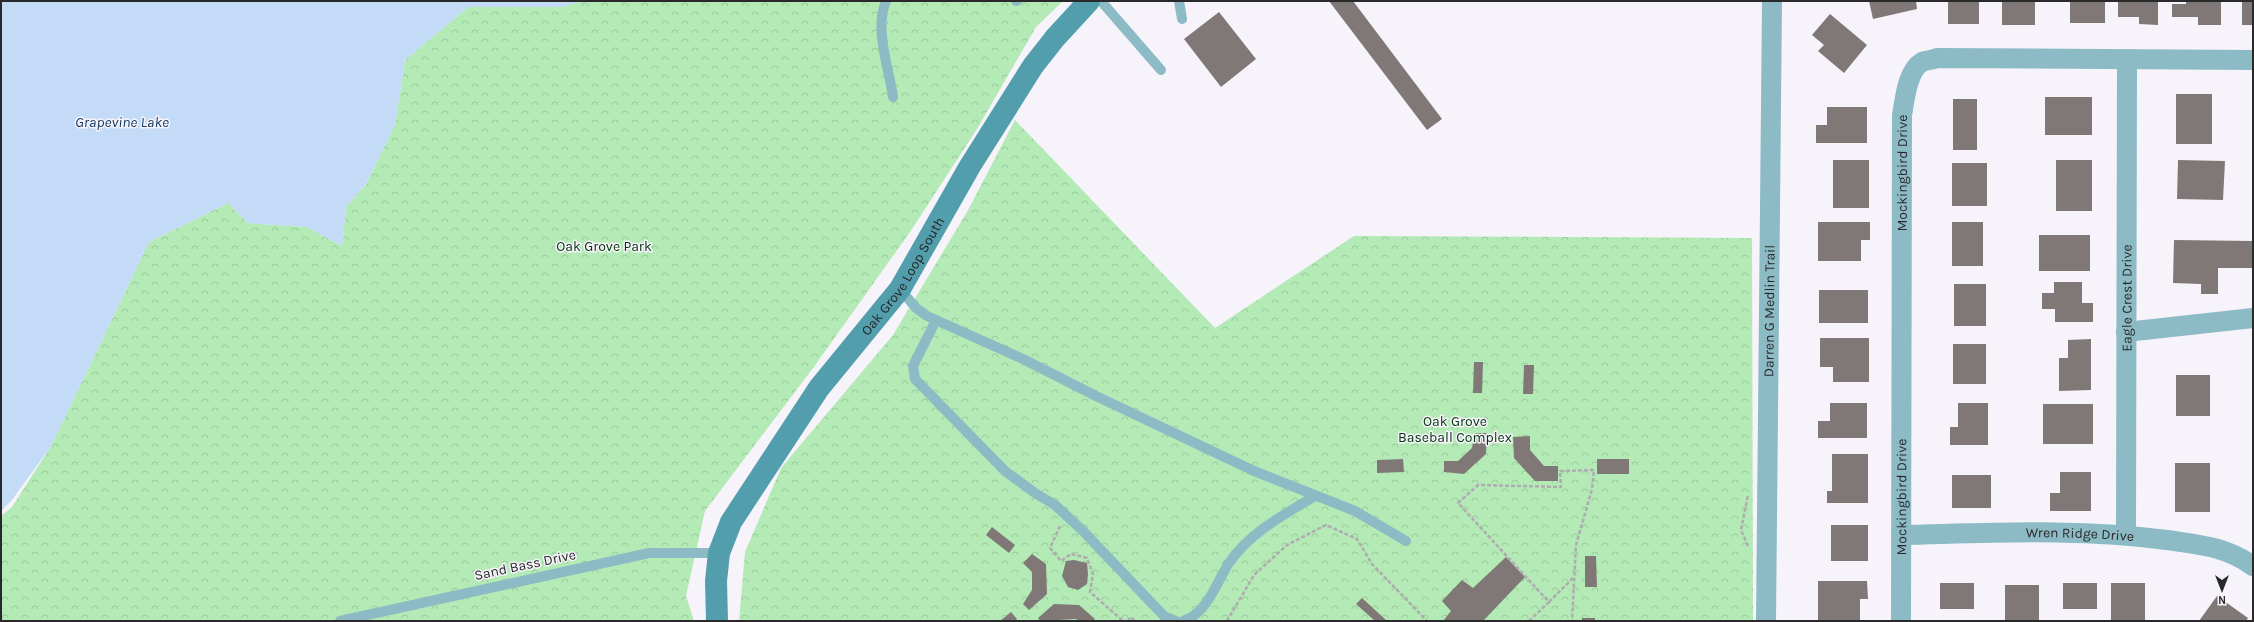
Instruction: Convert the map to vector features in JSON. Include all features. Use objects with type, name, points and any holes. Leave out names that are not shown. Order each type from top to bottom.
[{"type":"street","name":"Oak Grove Loop South","points":[[717,621],[716,581],[718,553],[734,517],[819,388],[900,289],[970,166],[1033,66],[1055,38],[1089,1]]},
{"type":"street","name":"Darren G Medlin Trail","points":[[1766,621],[1772,1]]},
{"type":"street","name":"Mockingbird Drive","points":[[1902,621],[1902,114],[1906,94],[1914,70],[1922,62],[1937,58],[2127,61],[2253,60]]},
{"type":"street","name":"Eagle Crest Drive","points":[[2126,535],[2127,61]]},
{"type":"street","points":[[2126,332],[2253,318]]},
{"type":"street","name":"Wren Ridge Drive","points":[[1902,535],[2065,532],[2126,535],[2218,548],[2239,555],[2253,566]]},
{"type":"lane","points":[[886,1],[882,9],[882,42],[893,97]]},
{"type":"lane","points":[[1101,1],[1161,70]]},
{"type":"lane","points":[[1179,1],[1182,19]]},
{"type":"lane","points":[[900,289],[916,308],[936,320],[1023,359],[1096,396],[1254,471],[1355,511],[1406,541]]},
{"type":"lane","points":[[936,320],[913,366],[915,379],[1005,471],[1035,493],[1055,505],[1082,530],[1164,616],[1176,621]]},
{"type":"lane","points":[[1183,621],[1193,618],[1203,607],[1230,562],[1251,539],[1280,517],[1315,496]]},
{"type":"lane","name":"Sand Bass Drive","points":[[340,621],[649,553],[718,553]]},
{"type":"path","points":[[1549,602],[1458,504],[1478,485],[1560,487],[1560,471],[1594,470],[1592,489],[1576,545],[1572,621]]},
{"type":"path","points":[[1055,520],[1061,524],[1050,548],[1061,561],[1071,554],[1087,558],[1094,574],[1090,592],[1123,621]]},
{"type":"path","points":[[1227,621],[1254,575],[1287,545],[1326,525],[1357,539],[1372,564],[1427,621]]},
{"type":"path","points":[[1529,621],[1574,578]]},
{"type":"path","points":[[1128,621],[1131,617],[1135,621]]},
{"type":"green space","name":"Oak Grove Park","points":[[581,1],[1063,1],[1036,27],[977,129],[910,232],[816,364],[705,511],[686,596],[694,621],[1,621],[1,516],[12,507],[51,446],[149,242],[228,203],[248,223],[307,227],[342,246],[346,207],[366,184],[395,125],[405,60],[468,7],[563,7]]},
{"type":"green space","name":"Oak Grove Baseball Complex","points":[[1015,120],[1215,328],[1354,236],[1752,238],[1753,621],[739,621],[745,552],[781,468],[893,335],[967,212]]},
{"type":"water","name":"Grapevine Lake","points":[[1,1],[581,1],[563,7],[468,7],[405,60],[395,125],[366,184],[346,207],[342,246],[307,227],[248,223],[228,203],[149,242],[51,446],[12,500],[1,511]]},
{"type":"building","points":[[1329,1],[1353,1],[1442,119],[1427,130]]},
{"type":"building","points":[[1869,1],[1916,1],[1917,9],[1873,19]]},
{"type":"building","points":[[1948,1],[1979,1],[1979,24],[1948,24]]},
{"type":"building","points":[[2002,1],[2035,1],[2035,25],[2002,25]]},
{"type":"building","points":[[2070,1],[2105,1],[2105,23],[2070,23]]},
{"type":"building","points":[[2118,1],[2158,1],[2158,25],[2139,24],[2139,17],[2118,17]]},
{"type":"building","points":[[2186,1],[2221,1],[2221,25],[2198,25],[2198,17],[2172,17],[2172,4],[2186,4]]},
{"type":"building","points":[[2242,1],[2253,1],[2253,25],[2242,25]]},
{"type":"building","points":[[1219,12],[1256,59],[1221,87],[1184,39]]},
{"type":"building","points":[[1830,14],[1867,45],[1844,73],[1818,51],[1824,45],[1812,35]]},
{"type":"building","points":[[2176,94],[2212,94],[2212,144],[2176,144]]},
{"type":"building","points":[[2045,97],[2092,97],[2092,135],[2045,135]]},
{"type":"building","points":[[1953,99],[1977,99],[1977,150],[1953,150]]},
{"type":"building","points":[[1827,107],[1867,107],[1867,143],[1816,143],[1816,125],[1827,125]]},
{"type":"building","points":[[1833,160],[1869,160],[1869,208],[1833,208]]},
{"type":"building","points":[[2056,160],[2092,160],[2092,211],[2056,211]]},
{"type":"building","points":[[2178,160],[2225,161],[2223,200],[2177,199]]},
{"type":"building","points":[[1952,163],[1987,163],[1987,206],[1952,206]]},
{"type":"building","points":[[1818,222],[1870,222],[1870,240],[1861,240],[1861,261],[1818,261]]},
{"type":"building","points":[[1952,222],[1983,222],[1983,266],[1952,266]]},
{"type":"building","points":[[2039,235],[2090,235],[2090,271],[2039,271]]},
{"type":"building","points":[[2174,240],[2253,241],[2253,268],[2218,268],[2218,294],[2201,294],[2201,284],[2173,283]]},
{"type":"building","points":[[2054,282],[2082,282],[2082,303],[2093,303],[2093,322],[2055,322],[2055,309],[2042,309],[2042,293],[2054,293]]},
{"type":"building","points":[[1954,284],[1986,284],[1986,326],[1954,326]]},
{"type":"building","points":[[1819,290],[1868,290],[1868,323],[1819,323]]},
{"type":"building","points":[[1820,338],[1869,338],[1869,382],[1833,382],[1833,367],[1820,367]]},
{"type":"building","points":[[2091,339],[2091,390],[2059,391],[2059,358],[2068,358],[2068,340]]},
{"type":"building","points":[[1953,344],[1986,344],[1986,384],[1953,384]]},
{"type":"building","points":[[1474,362],[1483,362],[1482,393],[1473,393]]},
{"type":"building","points":[[1524,365],[1534,365],[1533,394],[1523,394]]},
{"type":"building","points":[[2176,375],[2210,375],[2210,416],[2176,416]]},
{"type":"building","points":[[1830,403],[1867,403],[1867,438],[1818,438],[1818,421],[1830,421]]},
{"type":"building","points":[[1958,403],[1988,403],[1988,445],[1950,445],[1950,427],[1958,427]]},
{"type":"building","points":[[2043,404],[2093,404],[2093,444],[2043,444]]},
{"type":"building","points":[[1475,433],[1487,433],[1486,454],[1464,474],[1444,472],[1444,461],[1458,461],[1472,448]]},
{"type":"building","points":[[1530,436],[1530,450],[1544,466],[1558,466],[1558,481],[1535,481],[1514,458],[1513,437]]},
{"type":"building","points":[[1832,454],[1868,454],[1868,503],[1827,503],[1827,491],[1832,491]]},
{"type":"building","points":[[1403,459],[1404,472],[1377,473],[1377,460]]},
{"type":"building","points":[[1597,459],[1629,459],[1629,474],[1597,474]]},
{"type":"building","points":[[2175,463],[2210,463],[2210,512],[2175,512]]},
{"type":"building","points":[[2060,472],[2091,472],[2091,511],[2050,511],[2050,493],[2060,493]]},
{"type":"building","points":[[1952,475],[1991,475],[1991,508],[1952,508]]},
{"type":"building","points":[[1831,525],[1868,525],[1868,561],[1831,561]]},
{"type":"building","points":[[992,527],[1015,545],[1009,553],[986,535]]},
{"type":"building","points":[[1032,554],[1046,564],[1047,594],[1029,610],[1023,604],[1032,590],[1032,572],[1023,563]]},
{"type":"building","points":[[1585,556],[1596,556],[1597,587],[1585,587]]},
{"type":"building","points":[[1506,557],[1525,577],[1483,621],[1443,621],[1451,611],[1442,601],[1462,580],[1473,588]]},
{"type":"building","points":[[1074,560],[1087,563],[1087,584],[1078,590],[1068,587],[1062,576],[1066,561]]},
{"type":"building","points":[[1818,581],[1867,581],[1868,599],[1860,599],[1860,621],[1818,621]]},
{"type":"building","points":[[1940,583],[1974,583],[1974,609],[1940,609]]},
{"type":"building","points":[[2063,583],[2097,583],[2097,609],[2063,609]]},
{"type":"building","points":[[2111,583],[2145,583],[2145,621],[2111,621]]},
{"type":"building","points":[[2005,585],[2039,585],[2039,621],[2005,621]]},
{"type":"building","points":[[2217,596],[2248,618],[2246,621],[2199,621]]},
{"type":"building","points":[[1362,598],[1387,621],[1375,621],[1356,604]]},
{"type":"building","points":[[1054,604],[1079,605],[1095,619],[1093,621],[1079,621],[1076,619],[1040,621],[1038,618]]},
{"type":"building","points":[[1011,612],[1017,619],[1015,621],[1000,621]]},
{"type":"building","points":[[1582,618],[1595,618],[1595,621],[1582,621]]}]
